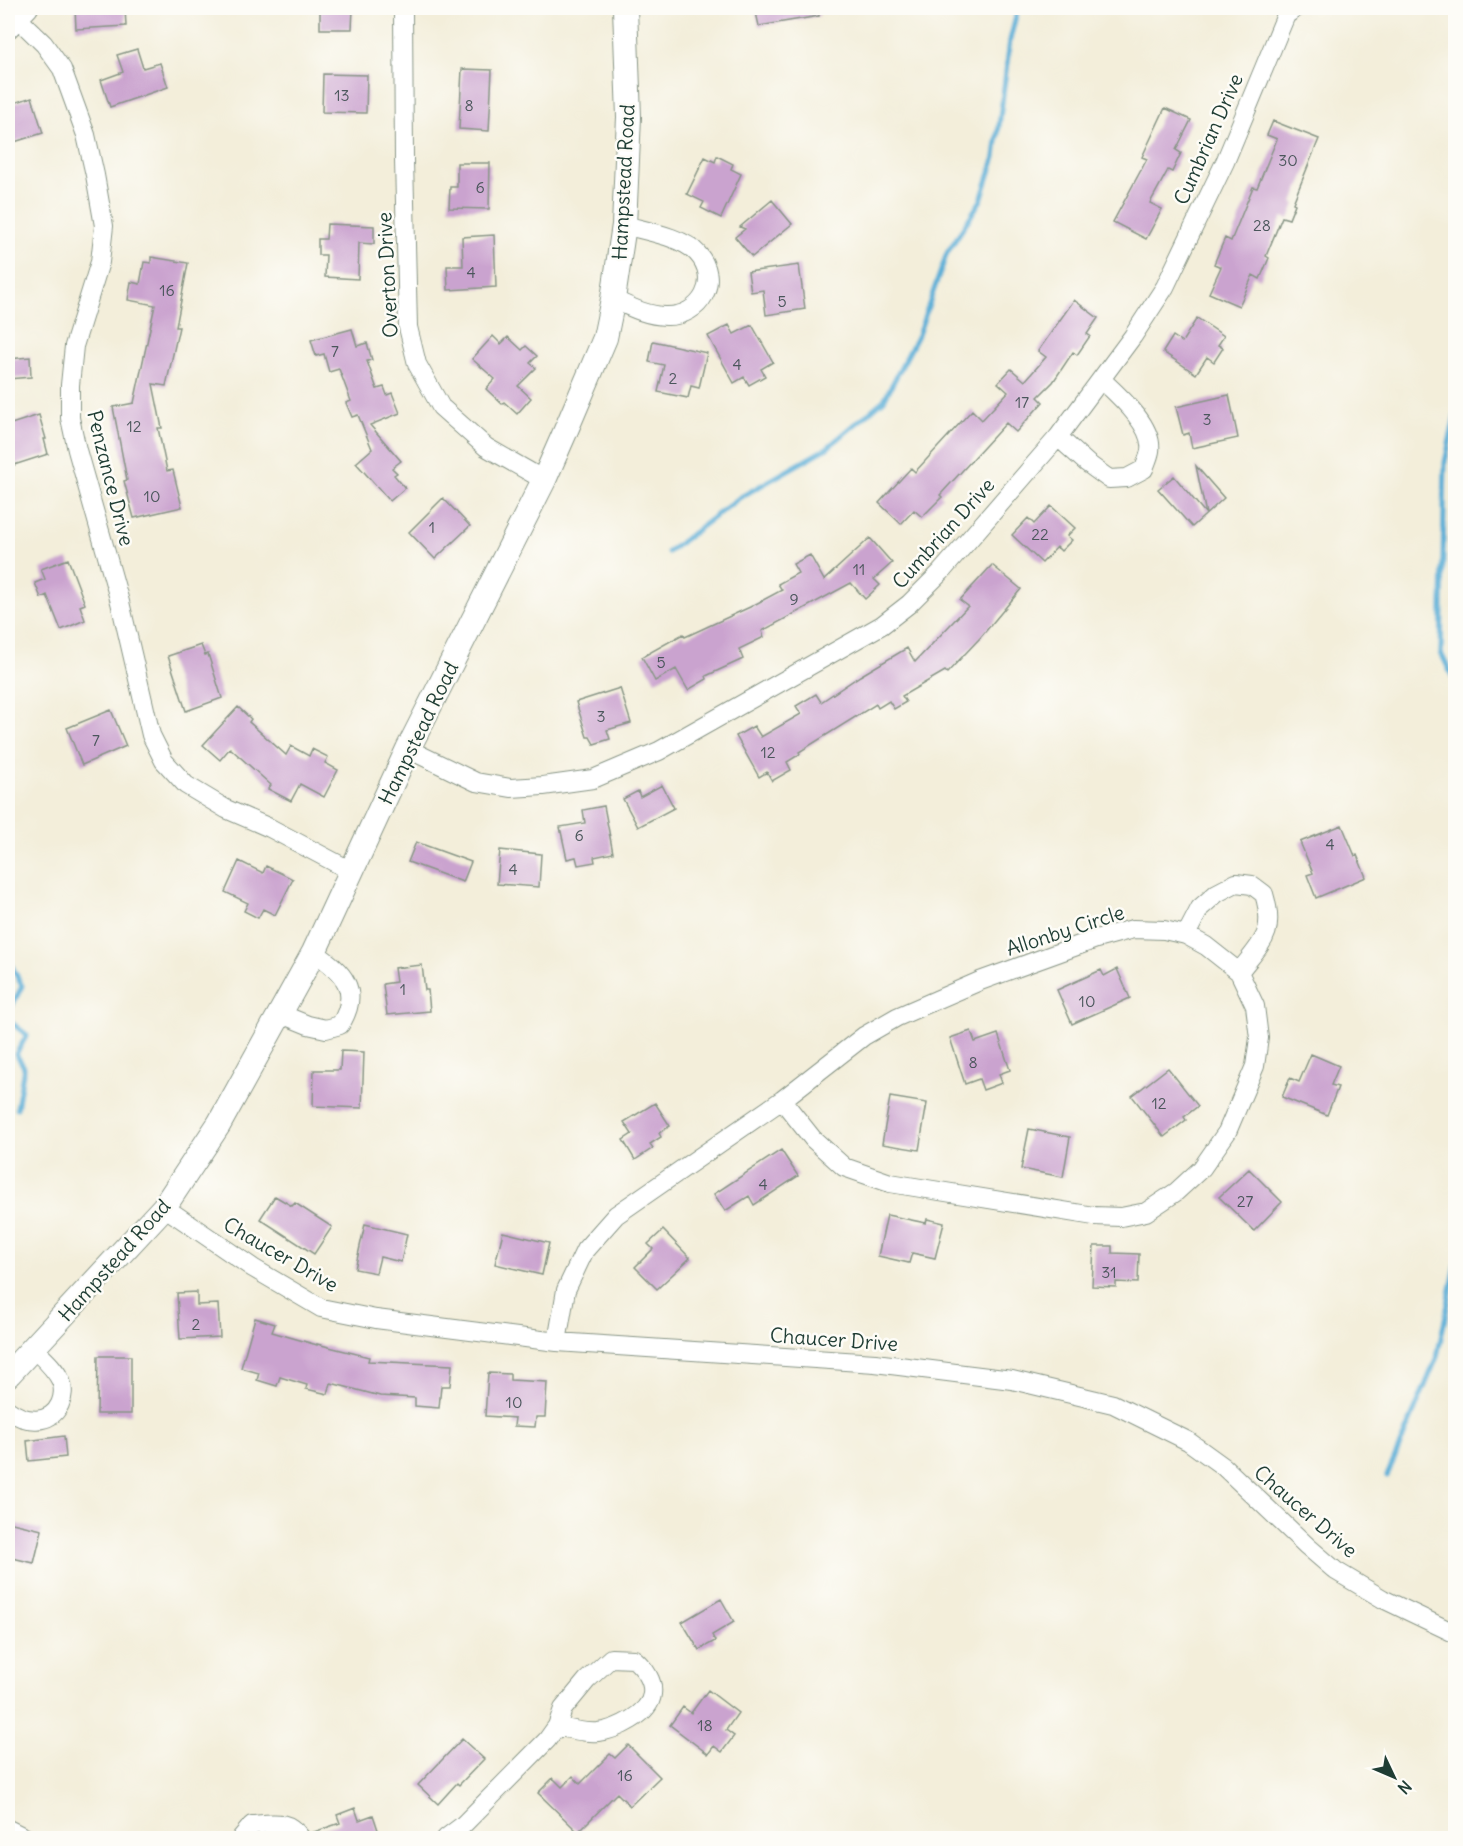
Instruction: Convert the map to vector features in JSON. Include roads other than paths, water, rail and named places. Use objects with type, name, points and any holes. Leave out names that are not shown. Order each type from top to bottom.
[{"type":"street","name":"Overton Drive","points":[[403,8],[408,327],[417,364],[441,407],[486,447],[544,480]]},
{"type":"street","name":"Hampstead Road","points":[[8,1375],[164,1207],[219,1124],[314,952],[408,749],[544,480],[605,338],[613,299],[624,225],[628,117],[626,8]]},
{"type":"street","name":"Cumbrian Drive","points":[[408,749],[476,782],[511,788],[593,779],[659,751],[882,625],[909,604],[941,572],[1058,437],[1133,336],[1165,287],[1225,162],[1288,10]]},
{"type":"street","name":"Penzance Drive","points":[[15,16],[44,44],[62,69],[86,135],[104,226],[100,262],[74,346],[70,385],[70,418],[120,602],[151,735],[164,761],[186,785],[226,809],[270,828],[353,872]]},
{"type":"street","points":[[613,299],[644,313],[667,316],[684,313],[698,304],[708,287],[708,269],[696,252],[681,242],[624,225]]},
{"type":"street","points":[[1058,437],[1109,479],[1127,477],[1144,469],[1150,449],[1144,426],[1133,411],[1101,379]]},
{"type":"street","points":[[1186,935],[1200,908],[1217,893],[1236,883],[1252,885],[1264,894],[1269,910],[1269,926],[1262,942],[1239,972]]},
{"type":"street","name":"Allonby Circle","points":[[557,1342],[566,1290],[575,1270],[585,1250],[616,1215],[782,1100],[864,1036],[897,1017],[980,981],[1096,939],[1133,929],[1164,930],[1186,935],[1206,946],[1239,972],[1255,1006],[1259,1038],[1255,1066],[1227,1132],[1202,1168],[1176,1192],[1146,1212],[1121,1217],[1094,1216],[890,1183],[844,1167],[813,1139],[782,1100]]},
{"type":"street","points":[[281,1014],[308,1025],[326,1029],[340,1025],[348,1013],[350,997],[344,977],[334,966],[314,952]]},
{"type":"street","name":"Chaucer Drive","points":[[164,1207],[252,1268],[321,1308],[376,1319],[557,1342],[875,1363],[1012,1380],[1113,1404],[1188,1441],[1224,1467],[1307,1546],[1336,1570],[1383,1599],[1455,1634]]},
{"type":"street","points":[[8,1410],[13,1414],[30,1419],[46,1419],[57,1412],[63,1399],[62,1382],[51,1365],[33,1348]]},
{"type":"street","points":[[446,1839],[462,1826],[547,1740],[557,1726],[563,1709],[587,1680],[612,1658],[634,1659],[644,1667],[650,1679],[652,1696],[641,1713],[622,1726],[599,1732],[578,1732],[557,1726]]},
{"type":"street","points":[[241,1839],[252,1825],[277,1822],[291,1827],[301,1839]]},
{"type":"street","points":[[8,1829],[26,1839]]},
{"type":"waterway","points":[[668,552],[739,498],[827,448],[884,400],[918,335],[947,253],[981,200],[995,157],[1010,40],[1018,8]]},
{"type":"waterway","points":[[1456,412],[1445,462],[1441,653],[1456,684]]},
{"type":"waterway","points":[[8,959],[22,986],[8,1014]]},
{"type":"waterway","points":[[8,1020],[27,1035],[16,1054],[24,1067],[17,1108]]},
{"type":"waterway","points":[[1387,1476],[1437,1357],[1456,1265]]}]
